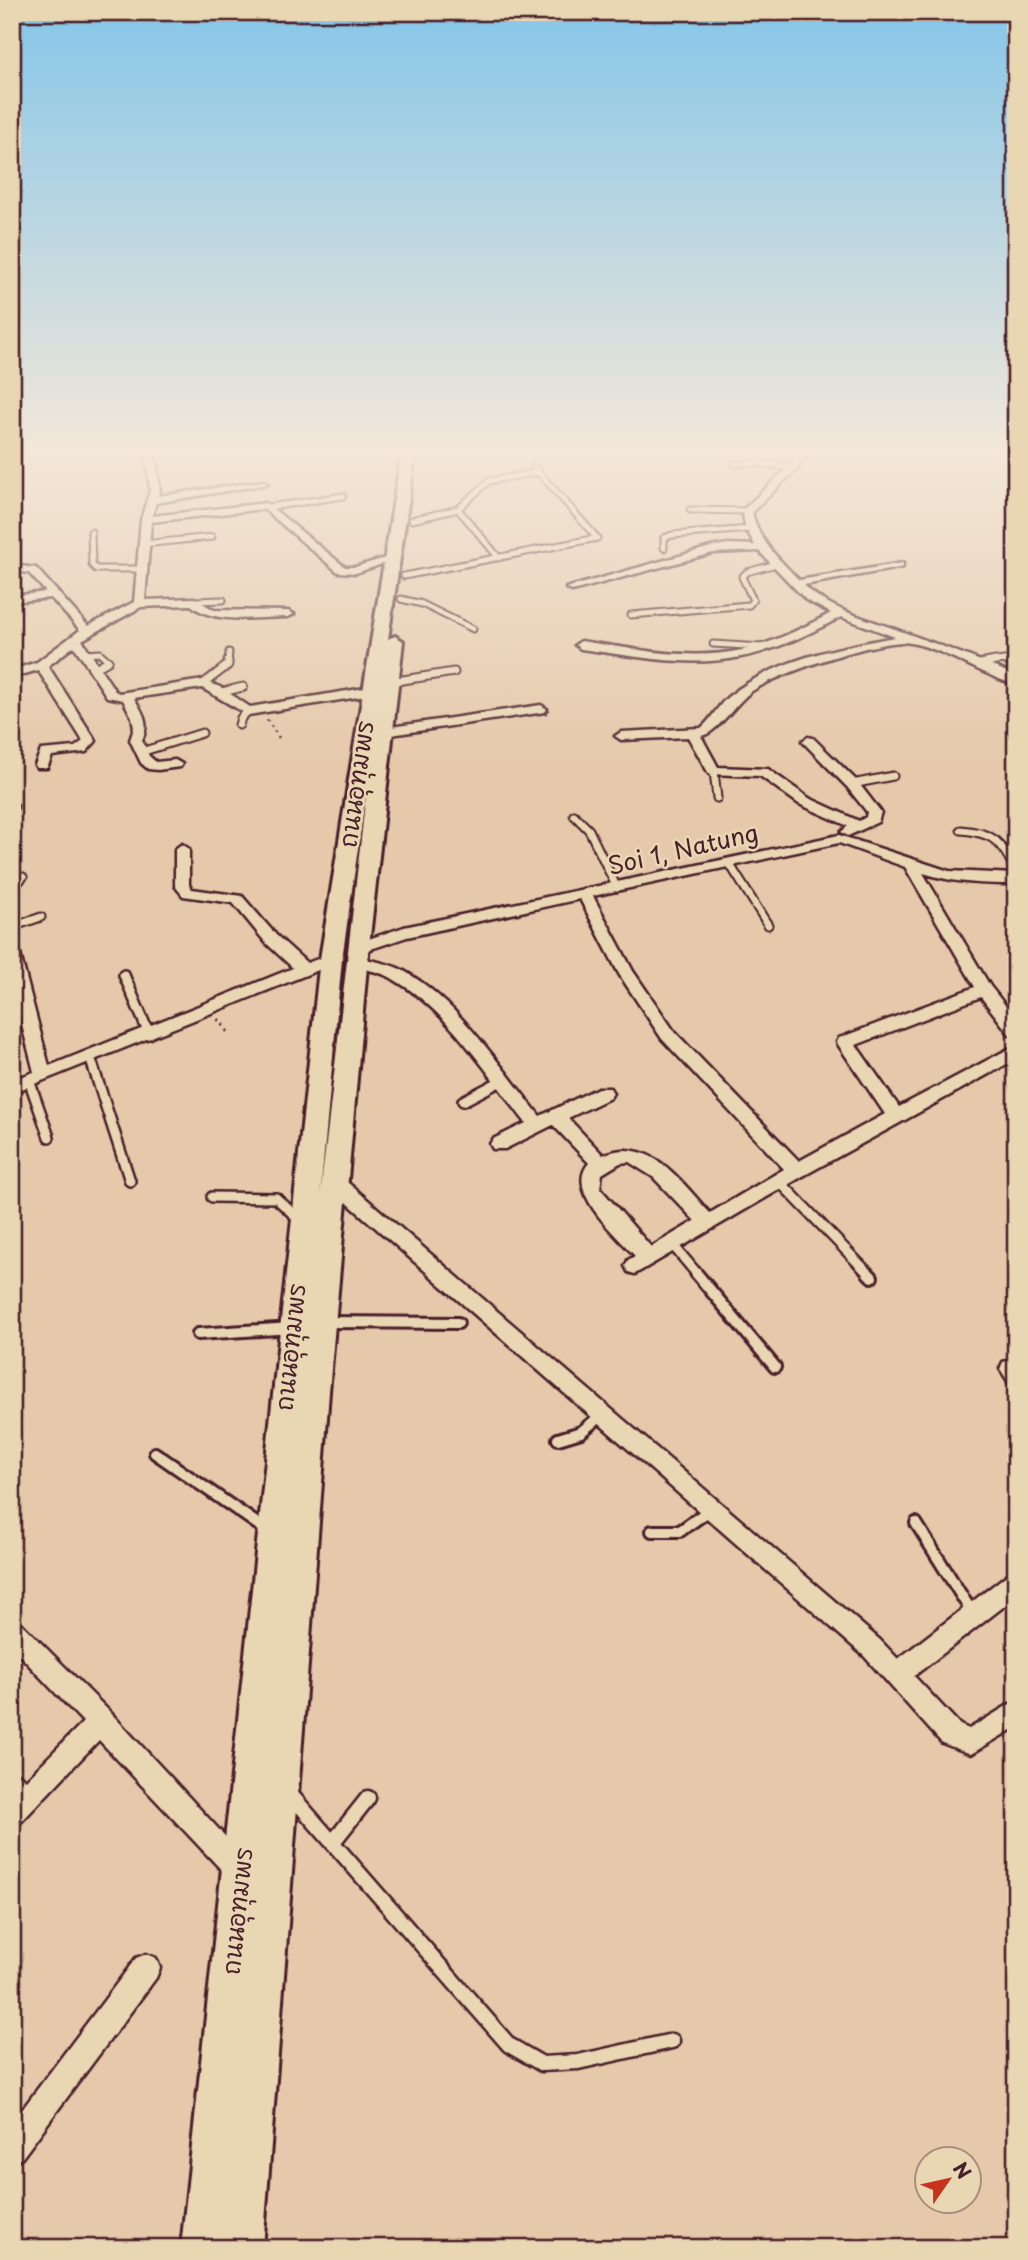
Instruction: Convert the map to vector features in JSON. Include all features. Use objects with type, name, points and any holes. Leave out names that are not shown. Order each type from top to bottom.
[{"type":"street","points":[[139,604],[142,555]]},
{"type":"street","points":[[325,555],[342,570],[356,569],[399,578]]},
{"type":"street","name":"ถนนอุทุมพร","points":[[203,2248],[242,1873],[272,1534],[334,1181],[338,960],[384,732],[380,686],[401,555]]},
{"type":"street","name":"ถนนอุทุมพร","points":[[241,2248],[278,1781],[307,1325],[304,1222],[338,960],[380,686],[404,555]]},
{"type":"street","points":[[572,588],[695,555]]},
{"type":"street","points":[[769,555],[810,598],[839,613],[980,664],[1016,681]]},
{"type":"street","points":[[794,584],[899,565]]},
{"type":"street","points":[[12,568],[32,570],[87,631]]},
{"type":"street","points":[[12,600],[54,594]]},
{"type":"street","points":[[12,674],[41,666],[87,631],[139,604],[194,601],[205,611],[214,613],[288,614]]},
{"type":"street","points":[[582,645],[688,658],[729,656],[763,647],[839,613]]},
{"type":"street","points":[[621,736],[693,734],[711,727],[732,701],[774,676],[840,652],[905,639]]},
{"type":"street","points":[[76,640],[111,694],[127,697],[204,684],[222,692],[232,704],[254,710],[380,686]]},
{"type":"street","points":[[41,666],[90,741],[86,747],[76,751],[46,753],[42,765]]},
{"type":"street","points":[[127,697],[141,719],[141,731],[136,740],[148,765],[155,768],[175,764]]},
{"type":"street","points":[[384,732],[541,709]]},
{"type":"street","points":[[693,734],[714,771],[763,772],[804,801],[856,825]]},
{"type":"street","points":[[808,741],[852,784],[874,812],[870,821],[856,825],[839,839]]},
{"type":"street","name":"Soi 1, Natung","points":[[12,1087],[404,932],[839,839],[869,846],[949,876],[1016,878]]},
{"type":"street","points":[[182,849],[181,886],[188,893],[237,899],[271,939],[338,960],[396,973],[416,985],[463,1034],[537,1125]]},
{"type":"street","points":[[909,862],[984,990],[1016,1031]]},
{"type":"street","points":[[585,895],[627,974],[668,1035],[797,1171]]},
{"type":"street","points":[[12,954],[17,1001],[36,1078]]},
{"type":"street","points":[[896,1116],[845,1042],[984,990]]},
{"type":"street","points":[[708,1223],[648,1161],[630,1154],[616,1156],[593,1170],[591,1189],[642,1262],[672,1244],[708,1223],[779,1181],[1016,1051]]},
{"type":"street","points":[[499,1144],[604,1093]]},
{"type":"street","points":[[555,1116],[601,1165]]},
{"type":"street","points":[[334,1181],[872,1648],[951,1734],[971,1742],[1015,1713]]},
{"type":"street","points":[[898,1674],[1016,1582]]},
{"type":"street","points":[[12,1630],[242,1873]]},
{"type":"street","points":[[17,1798],[101,1721]]},
{"type":"street","points":[[12,2148],[146,1968]]},
{"type":"lane","points":[[92,555],[92,565],[96,569],[140,569]]},
{"type":"lane","points":[[399,578],[512,555]]},
{"type":"lane","points":[[631,615],[750,605],[753,600],[742,577],[747,572],[776,564]]},
{"type":"lane","points":[[399,578],[432,608],[473,629]]},
{"type":"lane","points":[[194,601],[223,600]]},
{"type":"lane","points":[[713,644],[763,647]]},
{"type":"lane","points":[[204,684],[228,665],[229,652]]},
{"type":"lane","points":[[980,664],[1004,660],[1016,665]]},
{"type":"lane","points":[[380,686],[454,672]]},
{"type":"lane","points":[[222,692],[243,687]]},
{"type":"lane","points":[[239,725],[241,718],[254,710]]},
{"type":"lane","points":[[141,752],[202,733]]},
{"type":"lane","points":[[714,771],[716,798]]},
{"type":"lane","points":[[852,784],[892,776]]},
{"type":"lane","points":[[575,815],[589,830],[617,888]]},
{"type":"lane","points":[[961,830],[985,831],[995,836],[1016,871]]},
{"type":"lane","points":[[729,863],[768,925]]},
{"type":"lane","points":[[12,889],[23,877]]},
{"type":"lane","points":[[12,927],[41,918]]},
{"type":"lane","points":[[124,975],[149,1034]]},
{"type":"lane","points":[[90,1058],[130,1181]]},
{"type":"lane","points":[[36,1078],[48,1138]]},
{"type":"lane","points":[[463,1101],[501,1081]]},
{"type":"lane","points":[[779,1181],[872,1277]]},
{"type":"lane","points":[[212,1197],[276,1198],[284,1203],[295,1219],[304,1222]]},
{"type":"lane","points":[[672,1244],[775,1367]]},
{"type":"lane","points":[[198,1334],[307,1325],[458,1323]]},
{"type":"lane","points":[[558,1439],[582,1432],[603,1415]]},
{"type":"lane","points":[[156,1453],[272,1534]]},
{"type":"lane","points":[[652,1531],[680,1531],[711,1509]]},
{"type":"lane","points":[[916,1523],[972,1614]]},
{"type":"lane","points":[[278,1781],[509,2045],[542,2064],[578,2062],[672,2041]]},
{"type":"lane","points":[[333,1842],[368,1798]]},
{"type":"path","points":[[254,710],[279,738]]}]
